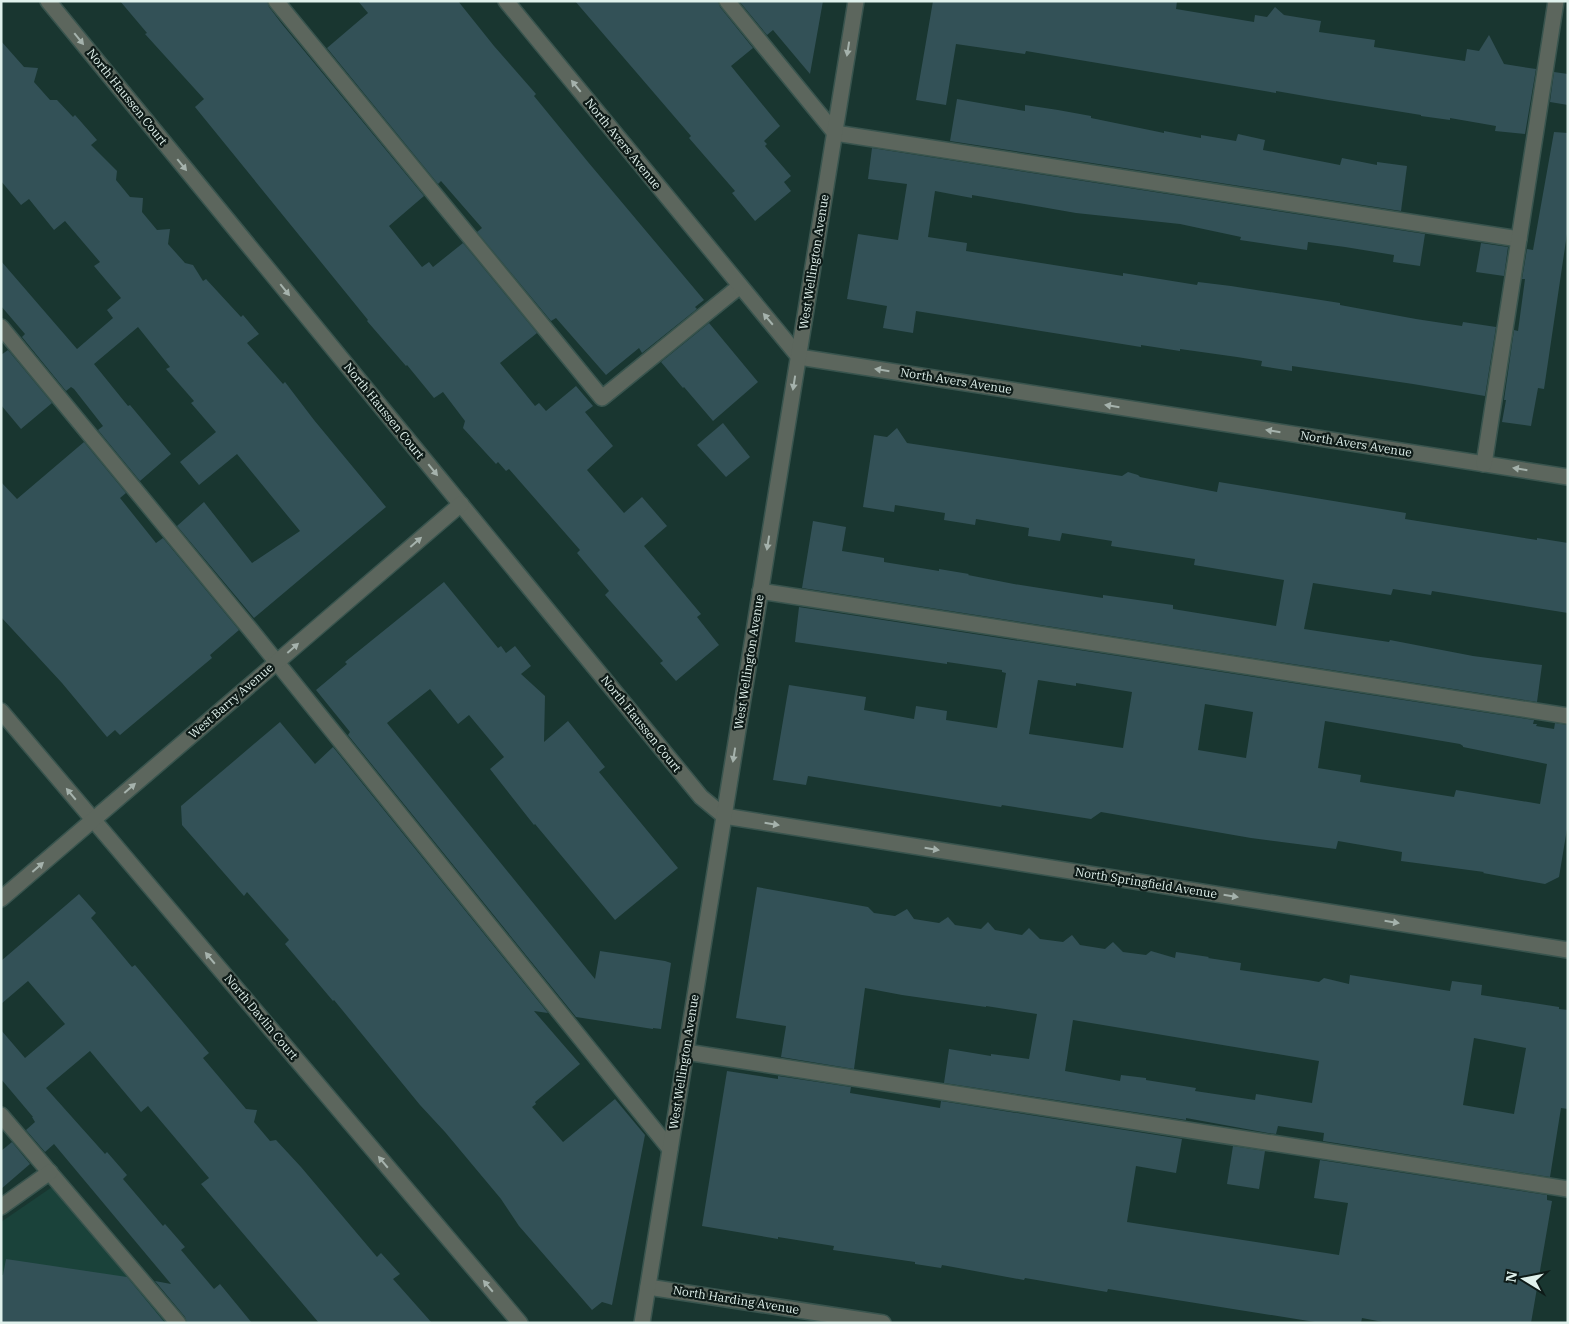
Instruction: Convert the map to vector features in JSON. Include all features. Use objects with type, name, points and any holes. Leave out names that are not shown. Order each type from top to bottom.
[{"type":"street","name":"North Haussen Court","points":[[48,1],[701,796],[724,816]]},
{"type":"street","points":[[276,1],[602,398],[740,286]]},
{"type":"street","name":"North Avers Avenue","points":[[506,1],[798,357],[1568,477]]},
{"type":"street","points":[[727,1],[835,133],[1519,239]]},
{"type":"street","name":"West Wellington Avenue","points":[[642,1323],[856,1]]},
{"type":"street","points":[[1484,464],[1556,1]]},
{"type":"street","points":[[1562,1],[1568,2]]},
{"type":"street","points":[[1,327],[276,662],[670,1149]]},
{"type":"street","name":"West Barry Avenue","points":[[1,899],[461,504]]},
{"type":"street","points":[[760,592],[1568,716]]},
{"type":"street","name":"North Davlin Court","points":[[1,711],[520,1323]]},
{"type":"street","name":"North Springfield Avenue","points":[[724,816],[1568,950]]},
{"type":"street","points":[[686,1052],[1568,1190]]},
{"type":"street","points":[[1,1115],[178,1323]]},
{"type":"street","points":[[1,1207],[50,1172]]},
{"type":"street","name":"North Harding Avenue","points":[[648,1287],[883,1323]]},
{"type":"shaded area","points":[[55,1185],[172,1323],[1,1323],[1,1222]]},
{"type":"building","points":[[120,1],[267,1],[269,7],[282,24],[424,196],[389,226],[422,267],[429,262],[433,267],[463,243],[537,333],[500,363],[535,406],[539,403],[546,411],[576,386],[593,406],[585,412],[613,446],[587,470],[624,513],[642,497],[667,526],[644,546],[701,614],[697,617],[719,645],[676,681],[660,663],[663,661],[605,595],[609,591],[577,553],[580,550],[509,469],[506,471],[498,462],[496,464],[463,428],[465,421],[443,392],[434,398],[367,321],[195,107],[204,99],[145,34],[147,33]]},
{"type":"building","points":[[358,1],[458,1],[536,94],[534,96],[588,162],[704,300],[695,307],[697,309],[642,353],[639,348],[606,375],[556,318],[551,321],[477,232],[482,228],[441,181],[438,184],[327,48],[368,13]]},
{"type":"building","points":[[575,1],[718,1],[720,7],[753,48],[731,66],[780,126],[764,141],[767,144],[765,146],[791,176],[784,182],[791,191],[755,221],[732,193],[735,191],[689,138],[691,136]]},
{"type":"building","points":[[739,1],[823,1],[810,74],[773,30],[767,35]]},
{"type":"building","points":[[933,1],[1177,1],[1176,9],[1254,22],[1255,15],[1267,17],[1275,7],[1284,15],[1321,21],[1319,32],[1375,40],[1374,47],[1465,61],[1467,49],[1479,51],[1489,35],[1504,64],[1536,69],[1525,134],[1495,131],[1496,126],[1450,118],[1450,120],[1421,116],[1026,51],[1025,54],[956,44],[946,105],[916,100]]},
{"type":"building","points":[[1,41],[24,67],[38,68],[34,82],[50,100],[57,100],[73,117],[75,115],[97,140],[91,145],[117,171],[116,180],[130,197],[143,198],[142,212],[157,230],[170,229],[168,244],[185,263],[193,265],[203,281],[206,279],[241,317],[243,315],[259,334],[247,343],[283,384],[285,382],[386,507],[254,618],[177,526],[204,502],[252,563],[300,531],[237,454],[199,485],[180,462],[216,432],[191,403],[194,401],[166,369],[170,367],[138,327],[94,364],[171,454],[140,481],[98,430],[103,426],[74,389],[71,387],[66,391],[22,337],[25,334],[1,306],[1,261],[77,349],[113,318],[107,310],[121,298],[94,266],[100,262],[65,221],[54,230],[29,199],[21,205],[1,181]]},
{"type":"building","points":[[1554,72],[1568,74],[1568,105],[1550,102]]},
{"type":"building","points":[[957,99],[1025,111],[1025,105],[1058,110],[1164,133],[1164,131],[1201,138],[1201,135],[1236,141],[1238,134],[1265,140],[1263,150],[1340,165],[1342,158],[1377,165],[1377,162],[1407,166],[1401,211],[950,141]]},
{"type":"building","points":[[1554,132],[1568,133],[1568,227],[1544,389],[1538,388],[1531,426],[1502,422],[1514,330],[1518,331],[1525,279],[1522,279],[1527,249],[1533,250]]},
{"type":"building","points":[[872,148],[1425,234],[1420,266],[1393,262],[1394,255],[1345,247],[1308,242],[1307,250],[1240,240],[1241,237],[1180,224],[1076,213],[972,195],[972,198],[935,191],[928,237],[967,243],[966,251],[1123,276],[1123,273],[1197,285],[1198,282],[1231,286],[1340,303],[1340,305],[1416,319],[1462,326],[1463,322],[1496,327],[1485,396],[1292,366],[1292,371],[1261,366],[1262,361],[1237,357],[1180,349],[1180,351],[1141,345],[1141,347],[916,311],[913,333],[883,328],[887,306],[847,299],[858,234],[898,240],[907,184],[868,179]]},
{"type":"building","points":[[1481,243],[1508,247],[1504,276],[1476,272]]},
{"type":"building","points":[[709,323],[758,382],[713,421],[661,362]]},
{"type":"building","points":[[8,350],[52,403],[21,429],[1,405],[1,355]]},
{"type":"building","points":[[723,423],[750,457],[726,477],[697,445]]},
{"type":"building","points":[[897,428],[907,443],[1122,476],[1128,472],[1140,477],[1217,492],[1219,482],[1406,513],[1405,519],[1537,540],[1537,538],[1568,543],[1568,613],[1432,591],[1431,595],[1393,589],[1391,595],[1313,583],[1304,629],[1389,642],[1390,640],[1473,656],[1542,665],[1537,702],[802,588],[813,521],[846,527],[842,551],[884,558],[884,562],[939,571],[939,569],[1014,584],[1103,598],[1103,595],[1173,605],[1173,609],[1276,626],[1284,580],[1194,565],[1195,559],[1111,546],[1112,541],[1062,533],[1060,541],[1028,536],[1029,528],[976,519],[975,525],[944,520],[945,513],[895,505],[894,512],[863,507],[874,435],[887,437]]},
{"type":"building","points":[[84,442],[126,493],[120,498],[156,543],[163,538],[239,630],[210,655],[212,658],[120,735],[115,730],[107,737],[62,683],[1,617],[1,482],[17,499]]},
{"type":"building","points":[[444,582],[498,648],[501,646],[506,653],[515,646],[531,666],[521,674],[545,696],[544,742],[568,721],[605,767],[599,772],[678,868],[615,920],[534,825],[490,769],[504,757],[469,715],[458,724],[430,689],[387,723],[595,979],[600,951],[671,963],[661,1029],[576,1017],[348,735],[350,732],[316,690],[347,664],[345,662]]},
{"type":"building","points":[[799,607],[1534,720],[1533,724],[1537,724],[1536,726],[1554,729],[1555,723],[1568,725],[1568,823],[1559,877],[1545,884],[1484,872],[1401,861],[1402,852],[1338,841],[1336,849],[1251,838],[1101,812],[1091,819],[1002,805],[1001,807],[808,776],[806,785],[773,780],[789,685],[866,697],[864,710],[914,719],[916,706],[947,711],[946,720],[997,728],[1006,673],[1002,672],[1002,670],[795,642]],"holes":[[[1038,680],[1076,686],[1076,683],[1132,692],[1123,748],[1029,734]],[[1205,704],[1253,712],[1246,758],[1198,750]],[[1325,721],[1460,744],[1463,747],[1547,764],[1540,804],[1456,790],[1454,797],[1360,782],[1361,775],[1318,768]]]},
{"type":"building","points":[[280,722],[315,764],[333,747],[548,1013],[534,1011],[580,1064],[535,1102],[536,1104],[532,1107],[563,1142],[615,1099],[645,1135],[612,1305],[602,1302],[592,1310],[519,1226],[501,1199],[285,944],[289,940],[247,892],[244,896],[182,825],[181,806]]},
{"type":"building","points":[[757,887],[868,907],[874,913],[895,916],[907,909],[914,919],[939,923],[948,917],[955,925],[981,929],[988,922],[995,930],[1022,935],[1029,928],[1040,939],[1063,942],[1072,935],[1080,945],[1105,949],[1113,942],[1123,952],[1146,955],[1151,951],[1175,958],[1176,952],[1209,957],[1241,963],[1240,970],[1319,982],[1324,978],[1349,984],[1350,975],[1450,991],[1452,981],[1482,985],[1481,995],[1568,1010],[1568,1109],[1561,1108],[1550,1177],[1323,1141],[1324,1133],[1278,1126],[1276,1134],[1268,1133],[1186,1118],[1186,1120],[944,1083],[949,1049],[991,1056],[991,1054],[1029,1059],[1037,1014],[865,988],[854,1069],[781,1057],[786,1026],[736,1018]],"holes":[[[1073,1020],[1319,1061],[1312,1103],[1256,1094],[1255,1100],[1195,1091],[1196,1088],[1146,1080],[1146,1078],[1121,1075],[1120,1081],[1065,1071]],[[1474,1038],[1526,1048],[1514,1114],[1463,1105]]]},
{"type":"building","points":[[79,894],[96,913],[91,918],[132,967],[135,965],[209,1053],[203,1058],[246,1109],[257,1110],[254,1122],[270,1141],[276,1140],[301,1167],[377,1257],[381,1253],[400,1274],[393,1279],[432,1323],[319,1323],[201,1184],[209,1178],[148,1106],[141,1112],[90,1051],[46,1088],[105,1154],[107,1152],[127,1175],[123,1179],[163,1226],[165,1224],[185,1247],[181,1250],[214,1289],[220,1284],[252,1323],[187,1323],[185,1317],[155,1281],[171,1284],[54,1144],[45,1152],[26,1130],[35,1122],[33,1117],[1,1079],[1,1030],[25,1058],[65,1024],[28,981],[1,1004],[1,961]]},
{"type":"building","points":[[727,1071],[778,1079],[778,1076],[851,1087],[850,1093],[940,1108],[941,1101],[1182,1139],[1176,1173],[1136,1166],[1127,1222],[1339,1255],[1348,1203],[1314,1198],[1320,1160],[1547,1195],[1547,1200],[1552,1201],[1531,1323],[1388,1323],[1362,1318],[1361,1323],[1321,1323],[1108,1289],[1107,1292],[1025,1278],[1024,1280],[942,1265],[941,1268],[915,1264],[915,1262],[833,1250],[834,1246],[702,1226]]},
{"type":"building","points":[[12,1142],[30,1164],[1,1189],[1,1151]]},
{"type":"building","points":[[1233,1146],[1265,1151],[1259,1189],[1227,1184]]},
{"type":"building","points":[[6,1259],[127,1277],[165,1323],[1,1323],[1,1275],[3,1275]]}]
